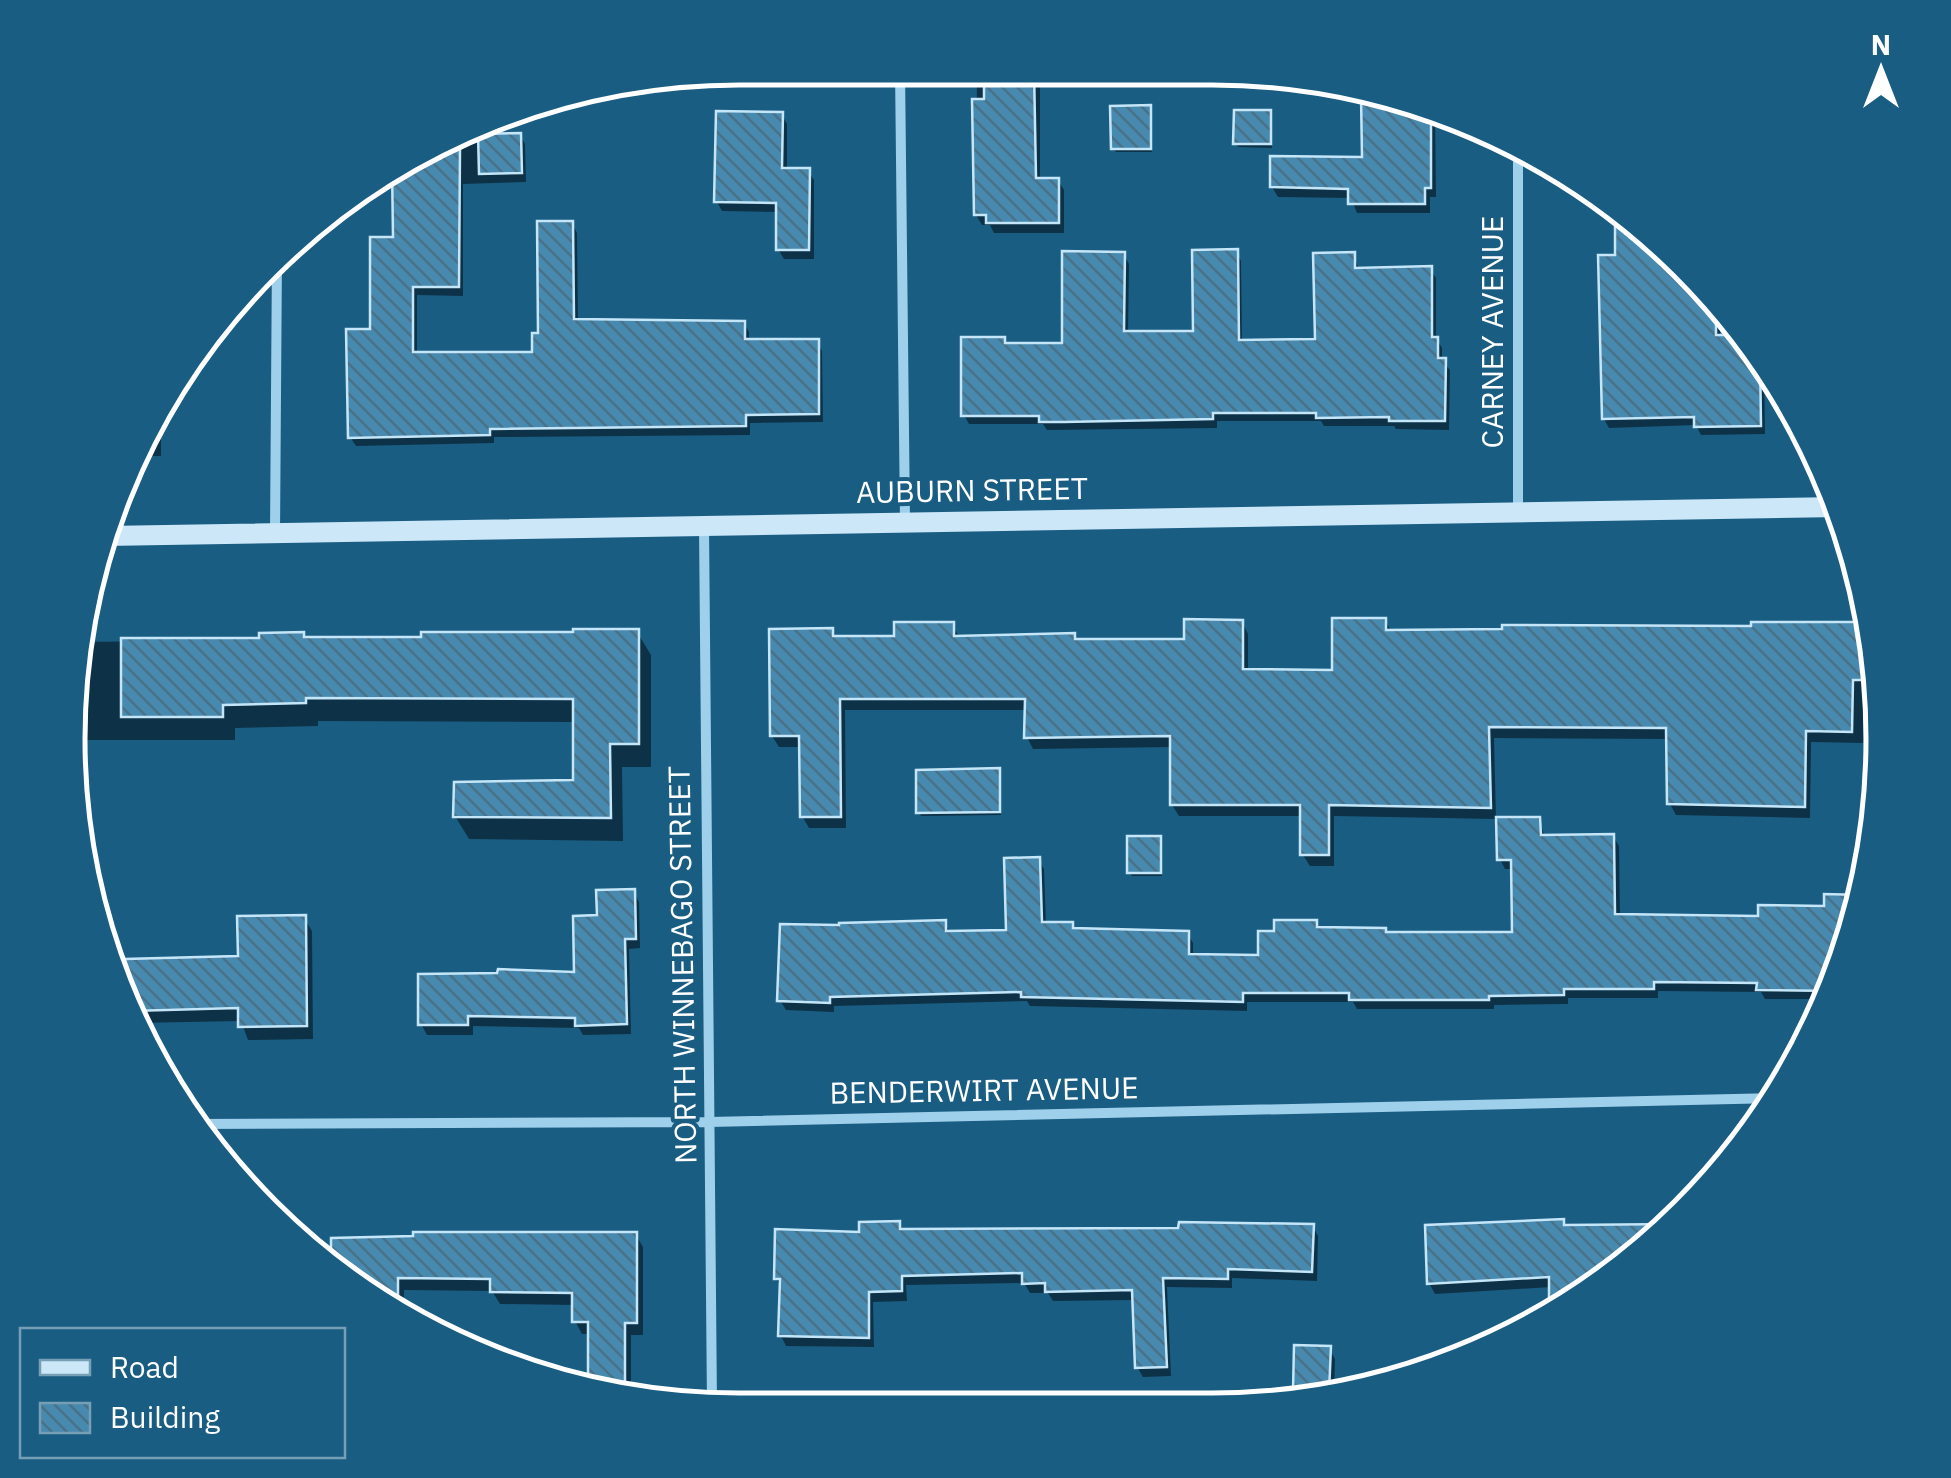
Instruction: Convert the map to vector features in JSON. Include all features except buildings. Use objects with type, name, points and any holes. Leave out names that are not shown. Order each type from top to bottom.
[{"type":"main road","name":"AUBURN STREET","points":[[118,536],[1823,507]]},
{"type":"street","points":[[900,85],[905,522]]},
{"type":"street","name":"CARNEY AVENUE","points":[[1518,161],[1518,514]]},
{"type":"street","points":[[276,535],[278,276]]},
{"type":"street","name":"NORTH WINNEBAGO STREET","points":[[704,525],[712,1392]]},
{"type":"street","name":"BENDERWIRT AVENUE","points":[[211,1124],[710,1122],[1758,1098]]}]
